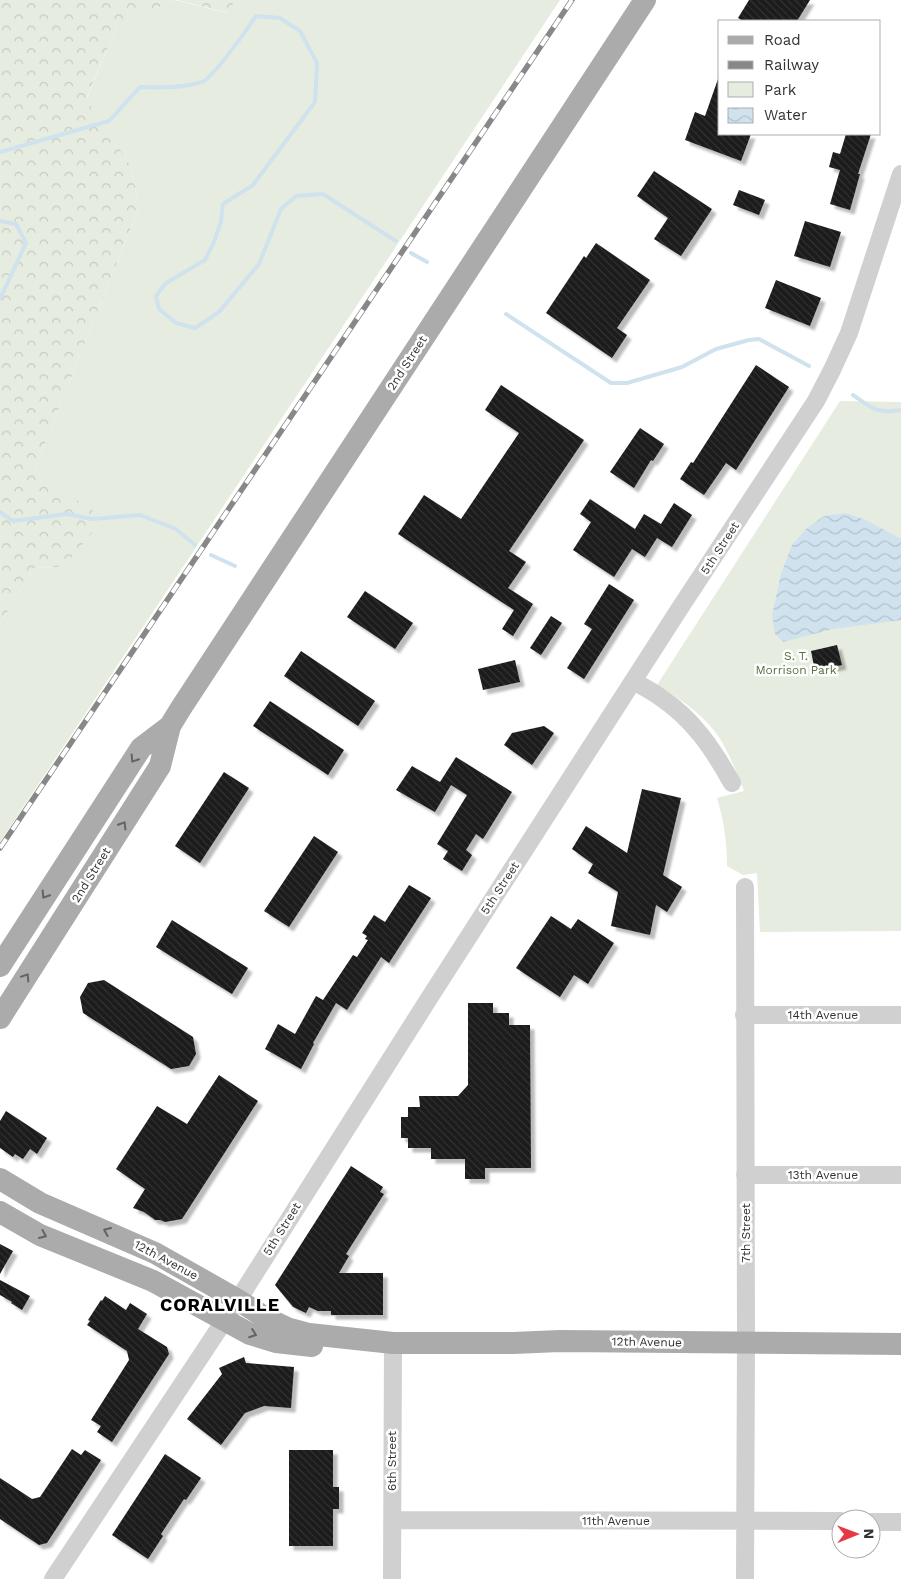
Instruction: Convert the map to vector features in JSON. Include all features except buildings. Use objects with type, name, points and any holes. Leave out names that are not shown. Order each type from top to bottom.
[{"type":"main road","name":"2nd Street","points":[[0,1018],[160,766],[170,726],[646,0]]},
{"type":"main road","name":"2nd Street","points":[[0,966],[141,748],[170,726]]},
{"type":"main road","name":"12th Avenue","points":[[0,1178],[40,1203],[140,1245],[238,1300],[266,1318],[287,1328],[309,1334],[393,1342]]},
{"type":"main road","name":"12th Avenue","points":[[0,1212],[40,1234],[154,1281],[250,1334],[276,1342],[299,1346],[322,1347],[393,1342],[513,1343],[560,1341],[901,1344]]},
{"type":"street","name":"5th Street","points":[[53,1579],[238,1300],[428,1000],[816,401],[849,333],[901,174]]},
{"type":"street","points":[[634,681],[660,697],[692,724],[714,751],[732,783]]},
{"type":"street","name":"7th Street","points":[[745,887],[745,1579]]},
{"type":"street","name":"14th Avenue","points":[[744,1015],[901,1015]]},
{"type":"street","name":"13th Avenue","points":[[745,1175],[901,1175]]},
{"type":"street","name":"6th Street","points":[[392,1579],[393,1342]]},
{"type":"street","name":"11th Avenue","points":[[392,1520],[831,1522]]},
{"type":"street","points":[[881,1522],[901,1522]]},
{"type":"green space","points":[[0,0],[175,0],[117,26],[86,99],[131,166],[139,207],[34,471],[104,518],[64,567],[34,568],[0,624]]},
{"type":"green space","points":[[175,0],[227,13],[235,0],[560,0],[0,842],[0,624],[34,568],[64,567],[34,471],[139,207],[131,166],[86,100],[117,26]]},
{"type":"green space","points":[[177,0],[235,0],[228,13]]},
{"type":"green space","name":"S. T. Morrison Park","points":[[840,401],[901,402],[901,931],[760,932],[757,873],[743,875],[727,866],[725,832],[717,798],[744,791],[738,775],[726,750],[712,728],[686,704],[657,685]]},
{"type":"water","points":[[845,513],[864,519],[901,539],[901,620],[833,629],[783,642],[775,634],[772,615],[781,574],[792,545],[806,529],[824,516]]},
{"type":"waterway","points":[[0,152],[109,121],[140,87],[179,86],[202,82],[214,72],[256,16],[280,18],[300,31],[317,63],[315,102],[253,185],[223,204],[221,221],[205,260],[166,283],[156,296],[159,309],[176,323],[195,328],[219,312],[259,264],[281,209],[296,196],[323,194],[396,241]]},
{"type":"waterway","points":[[0,221],[16,224],[26,243],[0,299]]},
{"type":"waterway","points":[[411,253],[427,262]]},
{"type":"waterway","points":[[506,314],[611,383],[627,383],[682,367],[716,349],[759,339],[809,366]]},
{"type":"waterway","points":[[853,395],[875,409],[886,411],[901,410]]},
{"type":"waterway","points":[[0,512],[13,521],[67,514],[92,519],[140,515],[176,529],[195,545]]},
{"type":"waterway","points":[[211,555],[235,566]]},
{"type":"railway","points":[[0,848],[572,0]]},
{"type":"district","name":"CORALVILLE","points":[[220,1304]]}]
